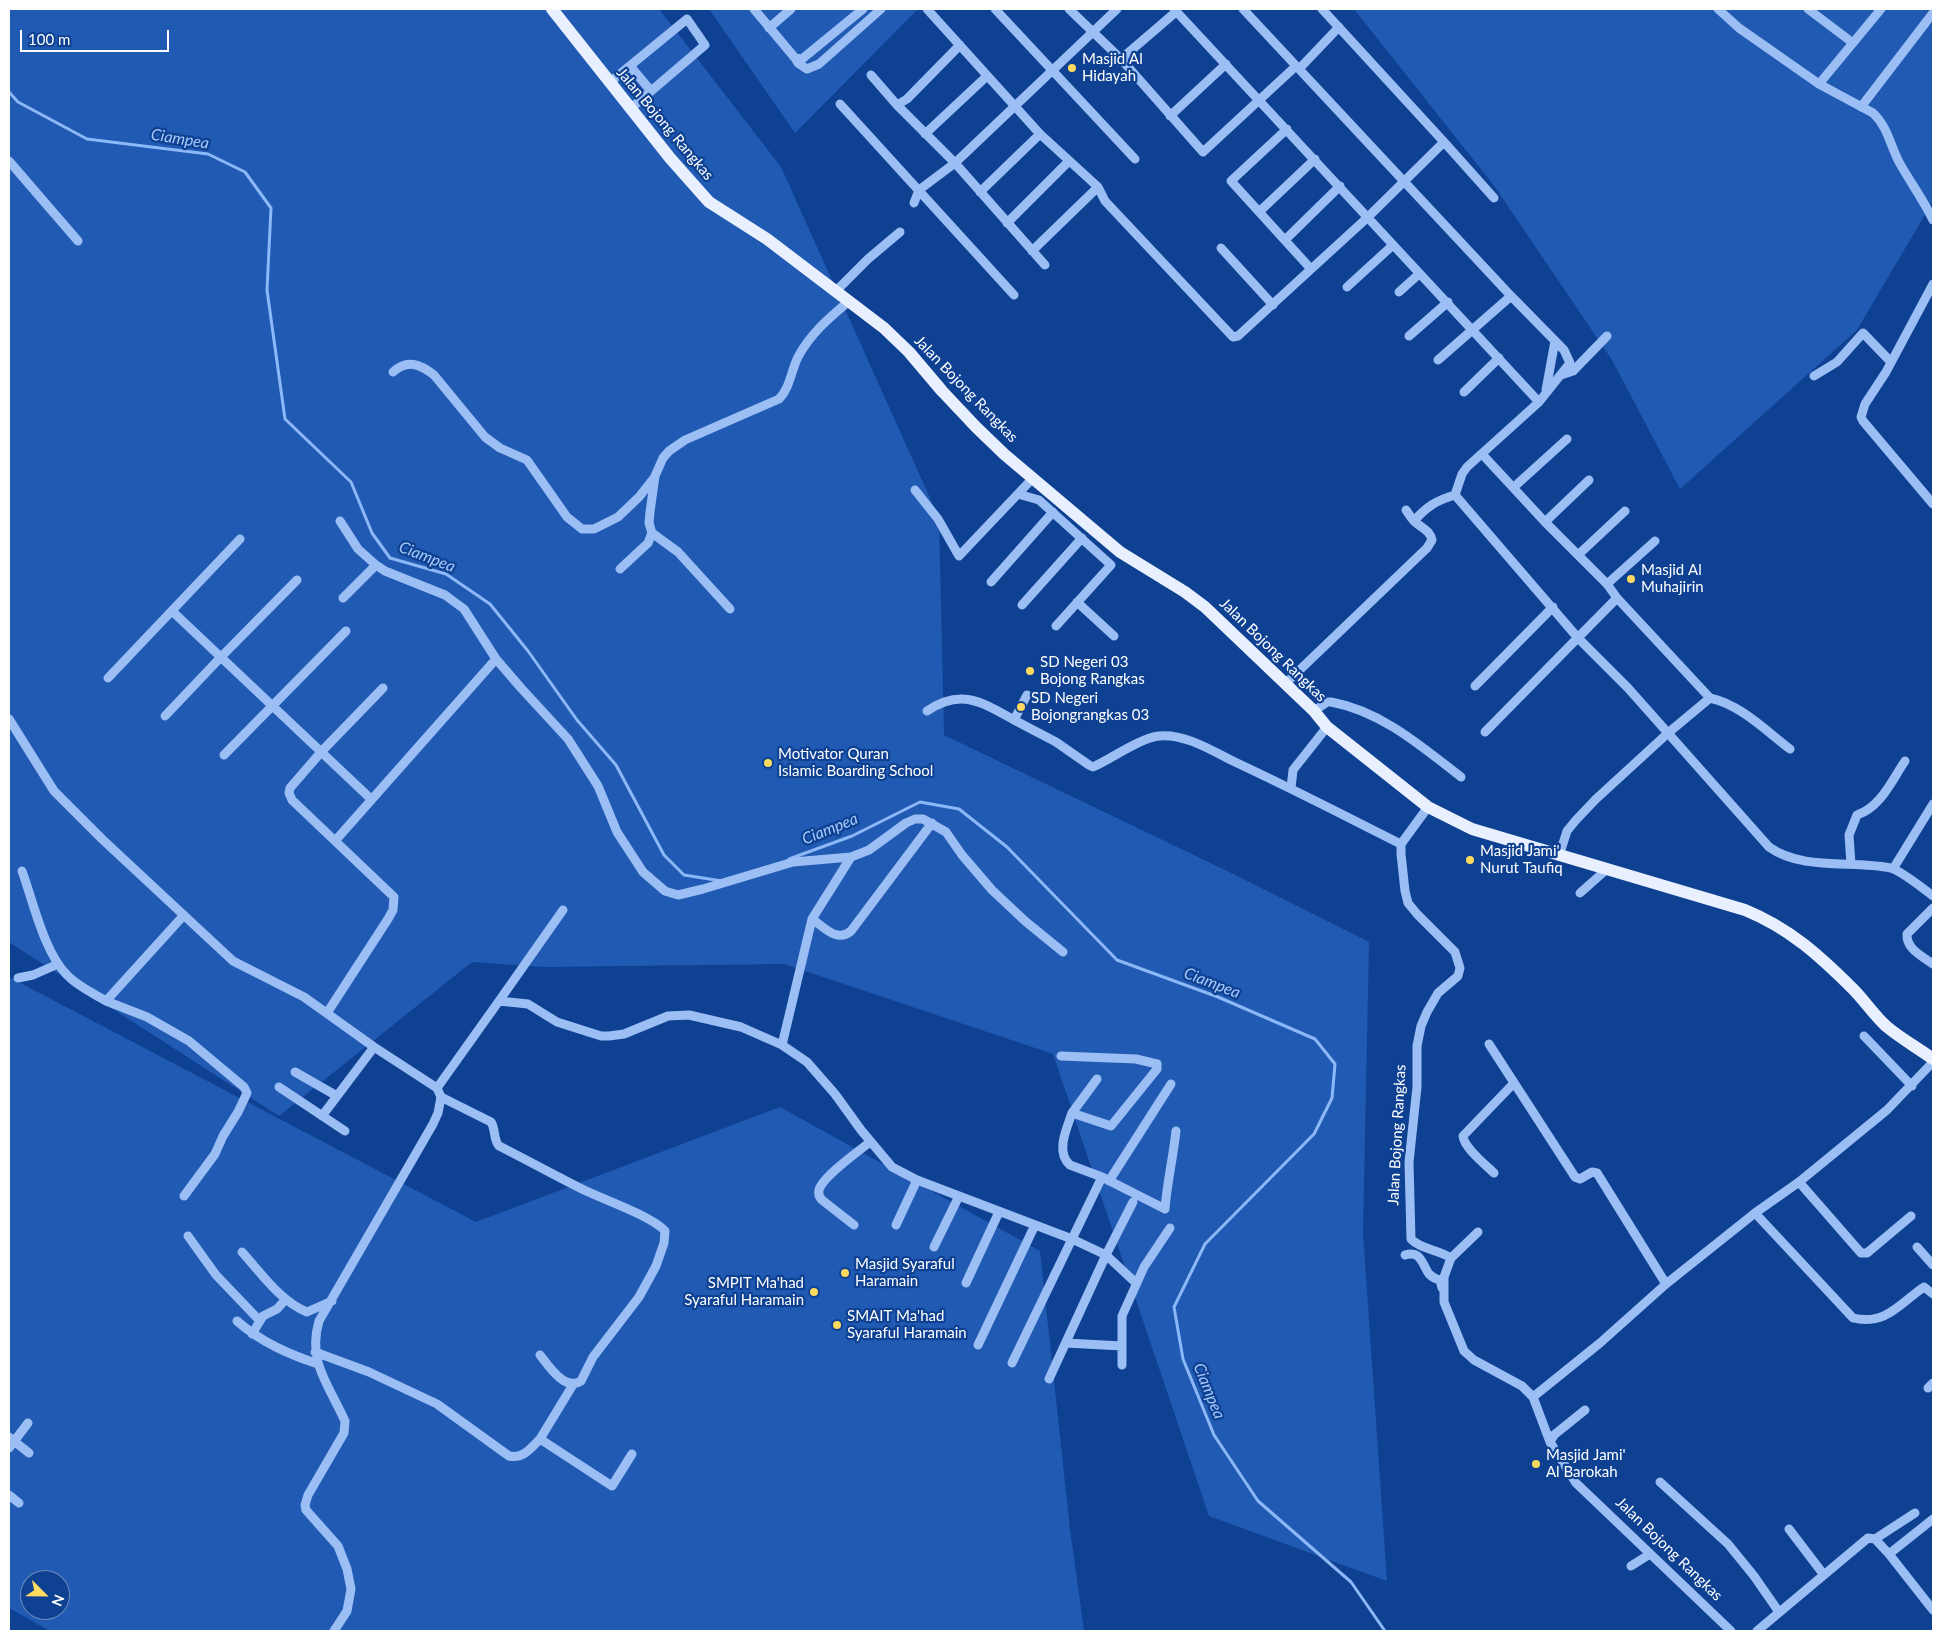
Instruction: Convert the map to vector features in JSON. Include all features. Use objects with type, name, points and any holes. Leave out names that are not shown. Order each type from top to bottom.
[{"type":"main road","name":"Jalan Bojong Rangkas","points":[[552,9],[630,109],[683,174],[709,202],[768,240],[884,328],[910,352],[942,391],[976,427],[1033,478],[1120,552],[1166,579],[1205,607],[1314,712],[1327,727],[1428,807],[1472,830],[1745,910],[1779,926],[1808,947],[1853,989],[1886,1026],[1933,1060]]},
{"type":"street","points":[[754,9],[798,63],[807,69],[819,64],[881,9]]},
{"type":"street","points":[[769,28],[791,9]]},
{"type":"street","points":[[795,58],[806,56],[863,9]]},
{"type":"street","points":[[927,9],[1040,134],[1098,187],[1105,201],[1233,337],[1238,336],[1273,305],[1368,217],[1444,142]]},
{"type":"street","points":[[995,9],[1135,159]]},
{"type":"street","points":[[1069,9],[1121,60],[1203,152],[1298,67],[1339,27]]},
{"type":"street","points":[[914,203],[919,190],[955,163],[1117,9]]},
{"type":"street","points":[[1243,9],[1511,296],[1564,350],[1570,363],[1539,402],[1462,474],[1455,495]]},
{"type":"street","points":[[1322,9],[1494,198]]},
{"type":"street","points":[[1718,9],[1739,28],[1819,84],[1873,114],[1885,127],[1899,162],[1924,199],[1933,220]]},
{"type":"street","points":[[1808,9],[1853,43]]},
{"type":"street","points":[[1121,60],[1176,10],[1258,101],[1287,129],[1539,402]]},
{"type":"street","points":[[1819,84],[1878,10]]},
{"type":"street","points":[[1861,107],[1933,13]]},
{"type":"street","points":[[610,82],[687,19],[705,45],[630,109]]},
{"type":"street","points":[[897,105],[908,99],[960,45]]},
{"type":"street","points":[[1170,116],[1226,64]]},
{"type":"street","points":[[630,66],[651,91]]},
{"type":"street","points":[[871,76],[955,163],[1045,265]]},
{"type":"street","points":[[925,134],[987,76]]},
{"type":"street","points":[[840,104],[1014,295]]},
{"type":"street","points":[[1287,129],[1231,182],[1311,269]]},
{"type":"street","points":[[980,192],[1040,134]]},
{"type":"street","points":[[1259,212],[1315,159]]},
{"type":"street","points":[[9,161],[78,242]]},
{"type":"street","points":[[1007,223],[1069,161]]},
{"type":"street","points":[[1285,240],[1340,186]]},
{"type":"street","points":[[1032,251],[1098,187]]},
{"type":"street","points":[[835,292],[868,259],[900,232]]},
{"type":"street","points":[[1347,287],[1393,245]]},
{"type":"street","points":[[1221,248],[1273,305]]},
{"type":"street","points":[[1399,292],[1419,274]]},
{"type":"street","points":[[1933,284],[1891,362],[1865,404],[1861,416],[1863,421],[1933,503]]},
{"type":"street","points":[[1438,360],[1511,296]]},
{"type":"street","points":[[393,372],[406,364],[417,364],[427,369],[485,437],[500,448],[526,460],[567,517],[582,529],[594,529],[618,517],[639,497],[655,476],[663,458],[669,451],[681,443],[778,399],[786,390],[793,368],[804,347],[825,322],[848,302]]},
{"type":"street","points":[[1409,336],[1448,302]]},
{"type":"street","points":[[1814,376],[1836,362],[1863,333],[1891,362]]},
{"type":"street","points":[[1561,375],[1573,371],[1607,336]]},
{"type":"street","points":[[1546,393],[1555,341]]},
{"type":"street","points":[[1464,392],[1499,358]]},
{"type":"street","points":[[1514,487],[1568,439]]},
{"type":"street","points":[[1482,454],[1545,522],[1607,584],[1617,598],[1710,698],[1726,702],[1734,707],[1758,723],[1790,749]]},
{"type":"street","points":[[620,569],[648,543],[652,533],[649,522],[655,476]]},
{"type":"street","points":[[915,490],[938,519],[959,556],[1033,478]]},
{"type":"street","points":[[1545,522],[1589,480]]},
{"type":"street","points":[[1018,494],[1039,500],[1111,565],[1056,626]]},
{"type":"street","points":[[1414,521],[1434,502],[1455,495]]},
{"type":"street","points":[[1455,495],[1578,638],[1628,688],[1769,847],[1781,856],[1795,860],[1893,869],[1933,896]]},
{"type":"street","points":[[1285,684],[1428,548],[1432,540],[1431,536],[1427,530],[1414,521],[1406,510]]},
{"type":"street","points":[[1578,555],[1625,511]]},
{"type":"street","points":[[991,582],[1053,512]]},
{"type":"street","points":[[340,522],[358,549],[385,571],[453,600],[464,609],[496,659],[568,740],[598,786],[617,832],[643,872],[665,891],[678,895],[793,862],[851,857],[869,850],[906,822],[923,819],[946,832],[962,855],[992,890],[1024,921],[1063,952]]},
{"type":"street","points":[[652,533],[678,552],[730,609]]},
{"type":"street","points":[[108,678],[240,538]]},
{"type":"street","points":[[1022,605],[1082,538]]},
{"type":"street","points":[[1607,584],[1655,541]]},
{"type":"street","points":[[343,598],[376,564]]},
{"type":"street","points":[[165,716],[297,580]]},
{"type":"street","points":[[1485,732],[1617,598]]},
{"type":"street","points":[[1077,602],[1114,636]]},
{"type":"street","points":[[1474,686],[1553,607]]},
{"type":"street","points":[[172,611],[371,799]]},
{"type":"street","points":[[224,755],[346,631]]},
{"type":"street","points":[[335,841],[496,659]]},
{"type":"street","points":[[327,1013],[393,910],[394,897],[292,800],[289,793],[293,783],[383,688]]},
{"type":"street","points":[[1014,720],[1027,695]]},
{"type":"street","points":[[927,711],[936,705],[953,699],[966,698],[989,706],[1056,742],[1085,764],[1093,767],[1151,738],[1166,736],[1188,741],[1291,788],[1401,844],[1428,807]]},
{"type":"street","points":[[1559,856],[1567,831],[1576,820],[1618,778],[1710,698]]},
{"type":"street","points":[[1314,712],[1327,702],[1331,702],[1375,717],[1394,727],[1460,777]]},
{"type":"street","points":[[9,719],[54,791],[239,965],[298,994],[437,1088],[441,1097],[438,1113],[433,1124],[319,1321],[315,1340],[318,1364],[345,1421],[346,1428],[308,1495],[305,1505],[306,1510],[338,1546],[347,1569],[350,1589],[347,1611],[334,1631]]},
{"type":"street","points":[[1291,788],[1293,770],[1327,727]]},
{"type":"street","points":[[1850,864],[1849,835],[1857,814],[1865,812],[1878,802],[1905,761]]},
{"type":"street","points":[[1893,869],[1929,818],[1933,804]]},
{"type":"street","points":[[812,919],[835,936],[843,936],[851,931],[932,823]]},
{"type":"street","name":"Jalan Bojong Rangkas","points":[[1401,844],[1403,878],[1408,903],[1416,914],[1455,952],[1460,968],[1458,976],[1438,993],[1421,1026],[1417,1046],[1417,1087],[1409,1162],[1411,1239],[1416,1244],[1441,1252],[1451,1258]]},
{"type":"street","points":[[782,1045],[812,919],[851,857]]},
{"type":"street","points":[[1580,893],[1608,869]]},
{"type":"street","points":[[22,871],[49,948],[68,977],[106,1001],[146,1017],[189,1041],[244,1087],[247,1093],[215,1154],[184,1196]]},
{"type":"street","points":[[1933,908],[1907,934],[1906,941],[1910,947],[1933,964]]},
{"type":"street","points":[[437,1088],[562,910]]},
{"type":"street","points":[[106,1001],[184,915]]},
{"type":"street","points":[[18,978],[33,975],[49,966],[58,964]]},
{"type":"street","points":[[499,1001],[528,1004],[557,1022],[601,1036],[624,1034],[668,1016],[688,1015],[741,1027],[782,1045],[807,1062],[892,1167],[917,1180],[1072,1239],[1106,1255],[1136,1283]]},
{"type":"street","points":[[1864,1036],[1912,1086]]},
{"type":"street","points":[[1489,1044],[1575,1177],[1580,1179],[1592,1172],[1596,1173],[1666,1284]]},
{"type":"street","points":[[322,1116],[374,1047]]},
{"type":"street","points":[[1061,1056],[1136,1058],[1158,1064],[1157,1068],[1111,1126],[1072,1113]]},
{"type":"street","points":[[1478,1232],[1451,1258],[1444,1277],[1444,1302],[1449,1318],[1464,1352],[1474,1360],[1522,1386],[1533,1397],[1600,1343],[1666,1284],[1755,1213],[1799,1182],[1887,1110],[1912,1086],[1933,1060]]},
{"type":"street","points":[[295,1072],[337,1096]]},
{"type":"street","points":[[1097,1079],[1072,1113],[1064,1138],[1063,1151],[1066,1162],[1070,1165],[1106,1179],[1165,1209],[1167,1180],[1173,1161],[1176,1131]]},
{"type":"street","points":[[1494,1173],[1468,1146],[1463,1136],[1514,1083]]},
{"type":"street","points":[[1012,1363],[1072,1239],[1106,1179],[1171,1084]]},
{"type":"street","points":[[279,1087],[345,1131]]},
{"type":"street","points":[[441,1097],[491,1122],[494,1126],[496,1142],[499,1146],[583,1189],[647,1218],[660,1226],[664,1231],[666,1237],[656,1266],[639,1297],[593,1357],[581,1381],[574,1383],[562,1380],[540,1355]]},
{"type":"street","points":[[854,1225],[820,1198],[819,1190],[826,1179],[870,1142]]},
{"type":"street","points":[[896,1225],[917,1180]]},
{"type":"street","points":[[1799,1182],[1861,1253],[1867,1253],[1911,1216]]},
{"type":"street","points":[[934,1247],[959,1196]]},
{"type":"street","points":[[1049,1379],[1106,1255],[1133,1202]]},
{"type":"street","points":[[966,1283],[999,1212]]},
{"type":"street","points":[[1755,1213],[1853,1318],[1874,1320],[1894,1311],[1924,1286],[1933,1294]]},
{"type":"street","points":[[978,1345],[1035,1225]]},
{"type":"street","points":[[1122,1365],[1122,1316],[1144,1267],[1170,1228]]},
{"type":"street","points":[[188,1236],[216,1274],[260,1321]]},
{"type":"street","points":[[1917,1247],[1933,1265]]},
{"type":"street","points":[[242,1252],[286,1299],[298,1308],[307,1312],[332,1300]]},
{"type":"street","points":[[1405,1255],[1411,1253],[1417,1255],[1423,1261],[1430,1274],[1440,1280],[1443,1291]]},
{"type":"street","points":[[252,1334],[263,1316],[277,1309],[286,1299]]},
{"type":"street","points":[[237,1321],[252,1334],[274,1347],[318,1364]]},
{"type":"street","points":[[1066,1343],[1122,1346]]},
{"type":"street","points":[[315,1352],[369,1372],[438,1404],[509,1456],[514,1457],[522,1454],[540,1438],[574,1383]]},
{"type":"street","name":"Jalan Bojong Rangkas","points":[[1533,1397],[1550,1442],[1576,1483],[1731,1631]]},
{"type":"street","points":[[1550,1442],[1554,1435],[1586,1410]]},
{"type":"street","points":[[28,1423],[10,1442],[29,1453]]},
{"type":"street","points":[[540,1438],[612,1486],[632,1454]]},
{"type":"street","points":[[1660,1482],[1728,1544],[1780,1612]]},
{"type":"street","points":[[9,1495],[19,1503]]},
{"type":"street","points":[[1875,1539],[1915,1513]]},
{"type":"street","points":[[1889,1554],[1933,1519]]},
{"type":"street","points":[[1789,1529],[1824,1575]]},
{"type":"street","points":[[1758,1631],[1868,1538],[1875,1539],[1889,1554],[1933,1610]]},
{"type":"street","points":[[1631,1566],[1650,1554]]},
{"type":"shaded area","points":[[9,9],[659,9],[781,167],[939,518],[944,735],[1225,870],[1369,942],[1363,1233],[1387,1581],[1209,1516],[1053,1054],[784,964],[545,967],[472,962],[279,1116],[9,942]]},
{"type":"shaded area","points":[[709,9],[918,9],[795,133]]},
{"type":"shaded area","points":[[1354,9],[1933,9],[1933,201],[1857,330],[1680,489],[1612,360],[1495,187]]},
{"type":"shaded area","points":[[9,977],[476,1222],[780,1107],[1040,1251],[1070,1529],[1084,1631],[50,1631],[30,1620],[70,1620],[70,1570],[20,1570],[20,1614],[9,1608]]},
{"type":"waterway","name":"Ciampea","points":[[9,92],[18,102],[87,139],[208,154],[245,172],[271,208],[267,290],[285,419],[351,482],[372,533],[390,558],[446,574],[490,604],[528,651],[577,720],[616,765],[664,855],[684,875],[722,881]]},
{"type":"waterway","name":"Ciampea","points":[[789,859],[852,836],[920,802],[959,809],[1007,847],[1117,960],[1218,997],[1315,1039],[1335,1064],[1332,1098],[1314,1134],[1205,1244],[1174,1307],[1183,1359],[1214,1435],[1258,1501],[1351,1582],[1385,1631]]},
{"type":"place","name":"Masjid Al Hidayah","points":[[1072,68]]},
{"type":"place","name":"Masjid Al Muhajirin","points":[[1631,579]]},
{"type":"place","name":"SD Negeri 03 Bojong Rangkas","points":[[1030,671]]},
{"type":"place","name":"SD Negeri Bojongrangkas 03","points":[[1021,707]]},
{"type":"place","name":"Motivator Quran Islamic Boarding School","points":[[768,763]]},
{"type":"place","name":"Masjid Jami' Nurut Taufiq","points":[[1470,860]]},
{"type":"place","name":"Masjid Syaraful Haramain","points":[[845,1273]]},
{"type":"place","name":"SMPIT Ma'had Syaraful Haramain","points":[[814,1292]]},
{"type":"place","name":"SMAIT Ma'had Syaraful Haramain","points":[[837,1325]]},
{"type":"place","name":"Masjid Jami' Al Barokah","points":[[1536,1464]]}]
